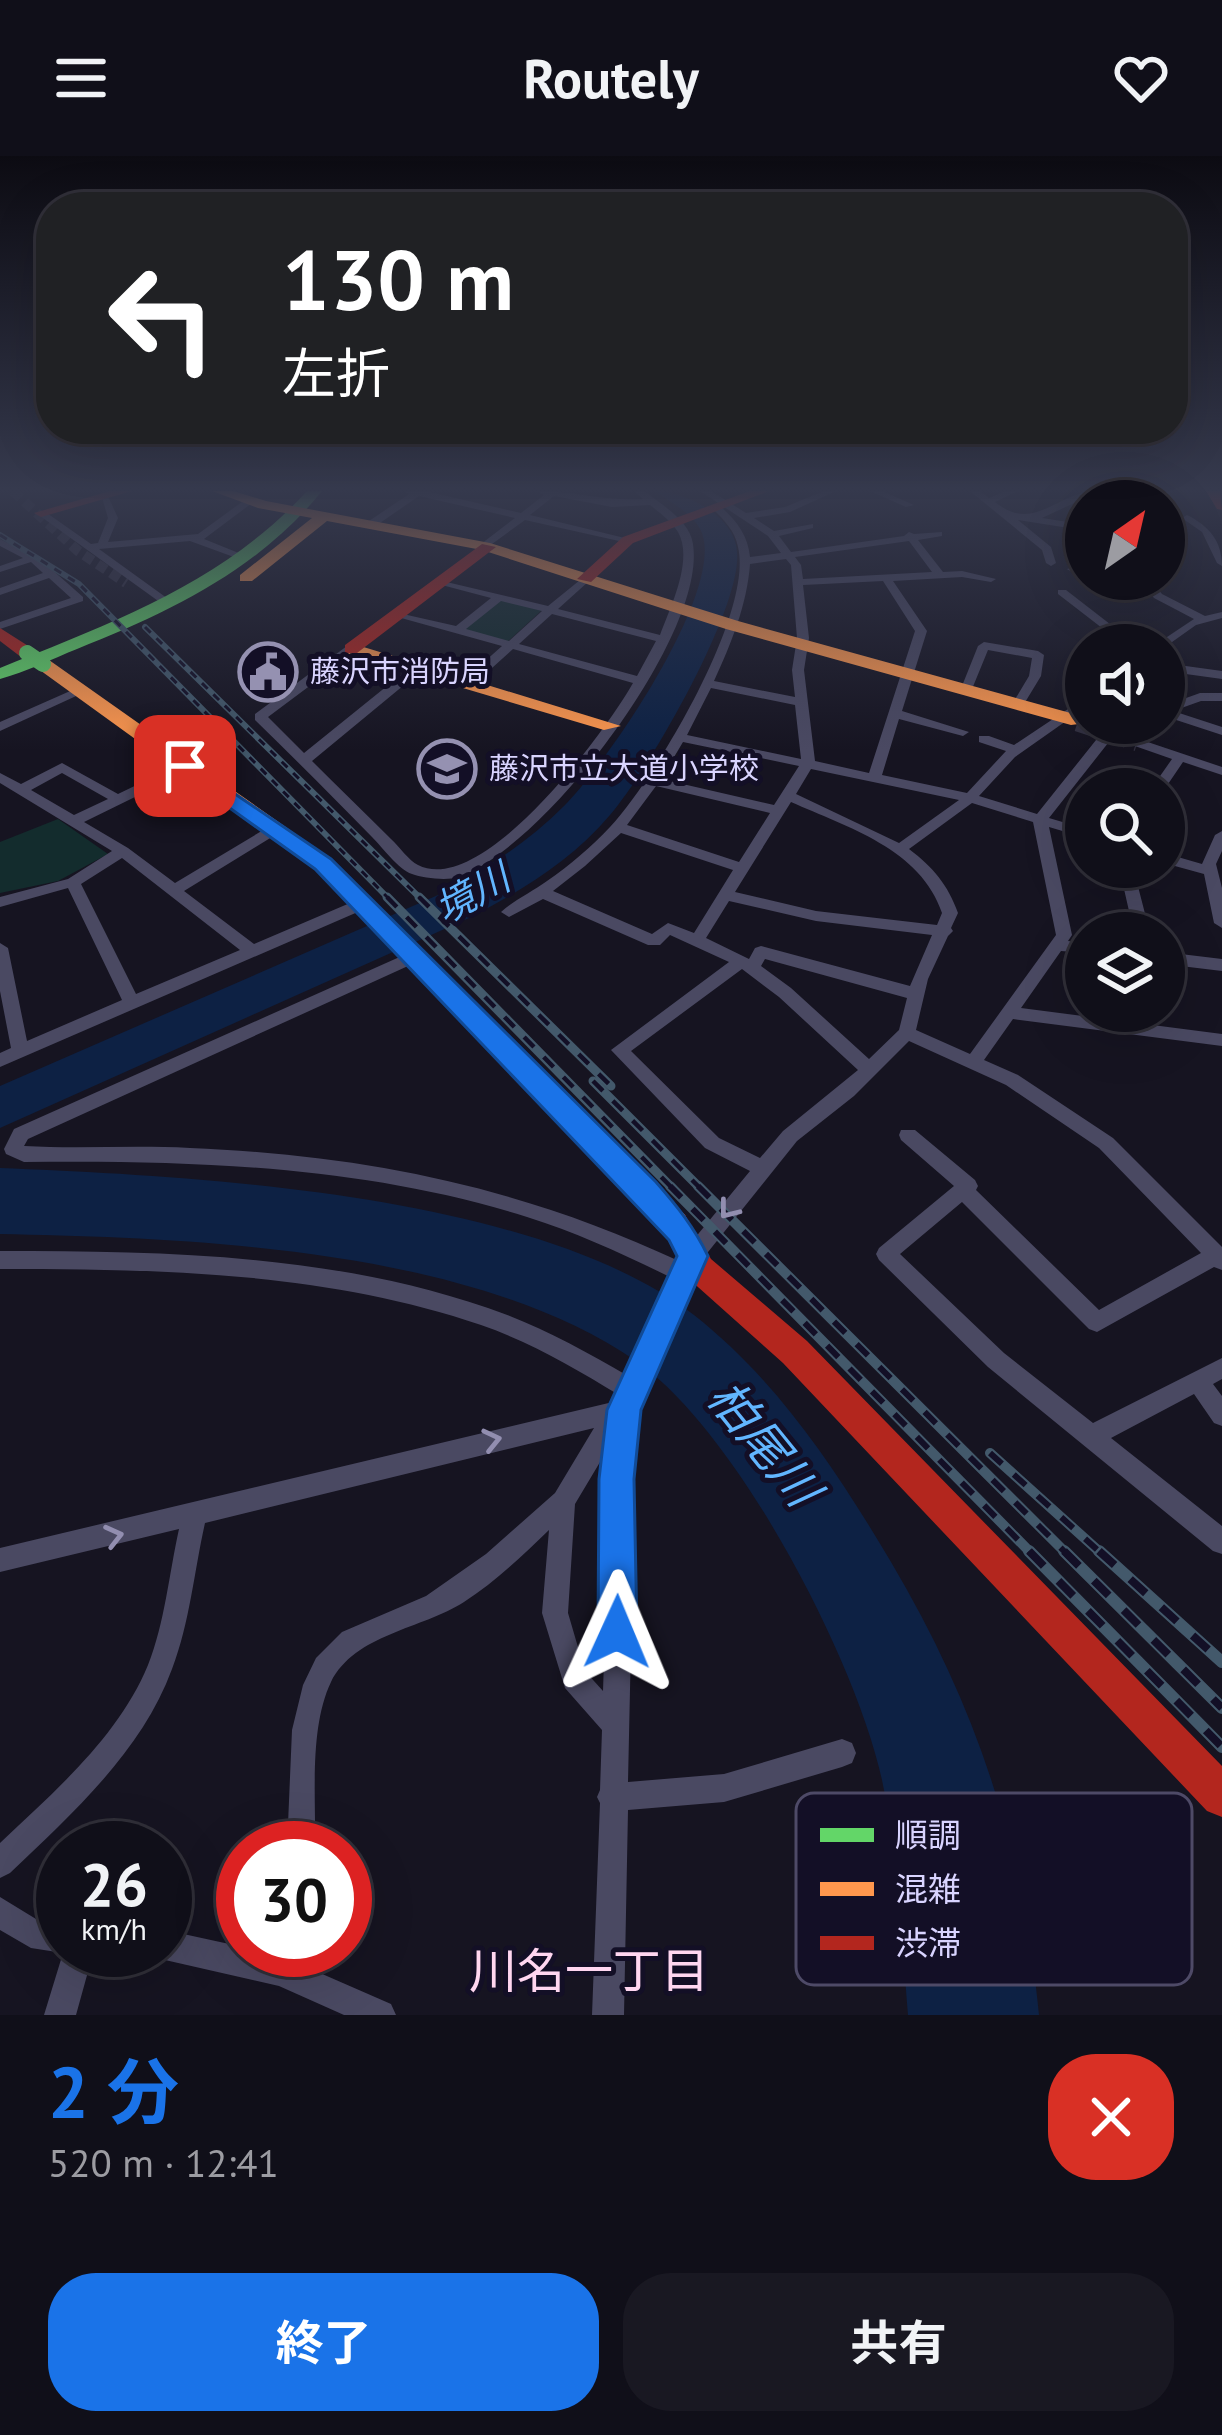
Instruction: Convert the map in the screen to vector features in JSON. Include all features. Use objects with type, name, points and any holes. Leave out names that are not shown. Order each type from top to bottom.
[{"type":"main road","points":[[0,674],[222,578]]},
{"type":"main road","points":[[351,649],[447,578]]},
{"type":"main road","points":[[581,578],[801,645],[1065,710]]},
{"type":"main road","points":[[0,630],[323,864],[646,1190],[680,1231],[685,1271],[700,1269],[795,1352],[1222,1796]]},
{"type":"main road","points":[[351,649],[611,726]]},
{"type":"street","points":[[0,592],[41,578]]},
{"type":"street","points":[[0,630],[80,599],[56,578]]},
{"type":"street","points":[[125,578],[165,601]]},
{"type":"street","points":[[351,649],[260,717],[414,870],[446,880],[545,813],[580,775],[680,608],[685,578]]},
{"type":"street","points":[[509,912],[542,892],[618,827],[653,781],[705,683],[741,578]]},
{"type":"street","points":[[697,940],[808,763],[800,702],[799,578]]},
{"type":"street","points":[[874,778],[921,632],[880,578]]},
{"type":"street","points":[[800,582],[885,578]]},
{"type":"street","points":[[975,578],[991,579]]},
{"type":"street","points":[[468,683],[585,579]]},
{"type":"street","points":[[442,582],[661,639]]},
{"type":"street","points":[[1062,592],[1104,624]]},
{"type":"street","points":[[458,630],[499,597]]},
{"type":"street","points":[[1165,600],[1201,619]]},
{"type":"street","points":[[1185,629],[1220,612]]},
{"type":"street","points":[[398,614],[638,680]]},
{"type":"street","points":[[968,686],[984,646],[1038,655],[1035,676],[1020,701]]},
{"type":"street","points":[[303,761],[417,668]]},
{"type":"street","points":[[1185,670],[1222,675]]},
{"type":"street","points":[[705,683],[800,702]]},
{"type":"street","points":[[0,727],[81,691]]},
{"type":"street","points":[[1185,703],[1222,697]]},
{"type":"street","points":[[893,713],[963,732]]},
{"type":"street","points":[[900,849],[970,798],[1016,750],[1065,718]]},
{"type":"street","points":[[1185,718],[1222,730]]},
{"type":"street","points":[[678,737],[970,798],[1065,828]]},
{"type":"street","points":[[984,739],[1016,750]]},
{"type":"street","points":[[1040,820],[1100,744]]},
{"type":"street","points":[[1142,744],[1222,771]]},
{"type":"street","points":[[1172,768],[1180,757]]},
{"type":"street","points":[[73,822],[185,766]]},
{"type":"street","points":[[8,786],[62,767],[117,799]]},
{"type":"street","points":[[302,1821],[304,1751],[324,1668],[365,1631],[436,1605],[478,1577],[563,1501],[627,1400],[685,1271],[790,1136],[871,1070],[907,1033],[916,994],[945,931],[950,913],[944,892],[900,849],[784,804],[653,781]]},
{"type":"street","points":[[8,786],[123,851],[252,951]]},
{"type":"street","points":[[973,1062],[1060,945],[1064,927],[1040,820]]},
{"type":"street","points":[[618,827],[743,868]]},
{"type":"street","points":[[173,891],[275,829]]},
{"type":"street","points":[[1222,835],[1210,871],[1222,923]]},
{"type":"street","points":[[0,902],[73,882],[123,851]]},
{"type":"street","points":[[1185,864],[1210,871]]},
{"type":"street","points":[[73,882],[132,1003]]},
{"type":"street","points":[[542,892],[654,941],[668,928],[746,965],[838,1048],[871,1070]]},
{"type":"street","points":[[726,895],[816,916],[945,931]]},
{"type":"street","points":[[0,1060],[252,951],[366,909]]},
{"type":"street","points":[[1060,945],[1065,946]]},
{"type":"street","points":[[0,948],[20,1052]]},
{"type":"street","points":[[762,1168],[712,1143],[620,1050],[761,952],[916,994]]},
{"type":"street","points":[[412,956],[21,1134],[13,1149],[238,1161],[450,1190],[594,1231],[685,1271]]},
{"type":"street","points":[[1185,961],[1222,965]]},
{"type":"street","points":[[1011,1013],[1065,1020]]},
{"type":"street","points":[[1164,1032],[1222,1040]]},
{"type":"street","points":[[907,1033],[1012,1080],[1106,1143],[1219,1258],[1097,1322],[962,1189]]},
{"type":"street","points":[[908,1136],[968,1186],[886,1254],[996,1360],[1222,1542]]},
{"type":"street","points":[[0,1260],[181,1263],[363,1285],[514,1325],[568,1350],[627,1400]]},
{"type":"street","points":[[1091,1436],[1222,1368]]},
{"type":"street","points":[[1198,1382],[1222,1415]]},
{"type":"street","points":[[0,1560],[194,1516],[627,1400]]},
{"type":"street","points":[[608,2015],[616,1479],[627,1400]]},
{"type":"street","points":[[563,1501],[555,1613],[574,1679],[614,1724]]},
{"type":"street","points":[[0,1863],[86,1772],[152,1688],[172,1628],[194,1516]]},
{"type":"street","points":[[611,1797],[724,1788],[842,1753]]},
{"type":"street","points":[[0,1912],[36,1934]]},
{"type":"street","points":[[60,2015],[71,1977]]},
{"type":"street","points":[[314,1977],[380,2015]]},
{"type":"green space","points":[[500,599],[542,610],[505,644],[460,632]]},
{"type":"green space","points":[[58,819],[108,854],[58,881],[0,893],[0,842]]},
{"type":"water","name":"境川","points":[[700,578],[735,578],[690,688],[627,793],[595,832],[544,874],[469,918],[0,1128],[0,1086],[445,892],[537,831],[583,784],[632,717],[696,595]]},
{"type":"water","name":"柏尾川","points":[[0,1168],[169,1177],[361,1199],[456,1217],[546,1242],[627,1274],[694,1315],[724,1341],[779,1398],[827,1461],[921,1616],[971,1725],[995,1793],[884,1793],[847,1674],[787,1552],[751,1493],[675,1394],[636,1361],[569,1323],[494,1294],[414,1272],[329,1257],[158,1240],[0,1234]]},
{"type":"water","points":[[906,1985],[1036,1985],[1039,2015],[908,2015]]},
{"type":"tunnel","points":[[118,578],[126,583]]},
{"type":"railway","points":[[69,578],[390,900]]},
{"type":"railway","points":[[145,627],[422,900]]},
{"type":"railway","points":[[387,897],[673,1189]]},
{"type":"railway","points":[[419,897],[611,1086]]},
{"type":"railway","points":[[593,1081],[698,1186]]},
{"type":"railway","points":[[670,1186],[1032,1554]]},
{"type":"railway","points":[[698,1186],[1067,1554]]},
{"type":"railway","points":[[698,1186],[701,1189]]},
{"type":"railway","points":[[990,1453],[1102,1554]]},
{"type":"railway","points":[[1029,1551],[1222,1747]]},
{"type":"railway","points":[[1064,1551],[1222,1708]]},
{"type":"railway","points":[[1099,1551],[1222,1662]]},
{"type":"traffic: fast","points":[[0,674],[129,622],[214,578]]},
{"type":"traffic: fast","points":[[27,653],[43,664]]},
{"type":"traffic: slow","points":[[584,578],[732,625],[1065,717]]},
{"type":"traffic: slow","points":[[351,649],[611,726]]},
{"type":"traffic: slow","points":[[43,664],[323,864],[674,1224]]},
{"type":"traffic: jam","points":[[351,649],[447,578]]},
{"type":"traffic: jam","points":[[0,633],[27,653]]},
{"type":"traffic: jam","points":[[674,1224],[700,1269],[795,1352],[1222,1796]]},
{"type":"place","name":"藤沢市消防局","points":[[268,672]]},
{"type":"place","name":"藤沢市立大道小学校","points":[[447,769]]},
{"type":"district","name":"川名一丁目","points":[[589,1971]]},
{"type":"route","points":[[185,766],[323,864],[646,1190],[680,1231],[692,1256],[624,1410],[616,1479],[617,1632]]}]
